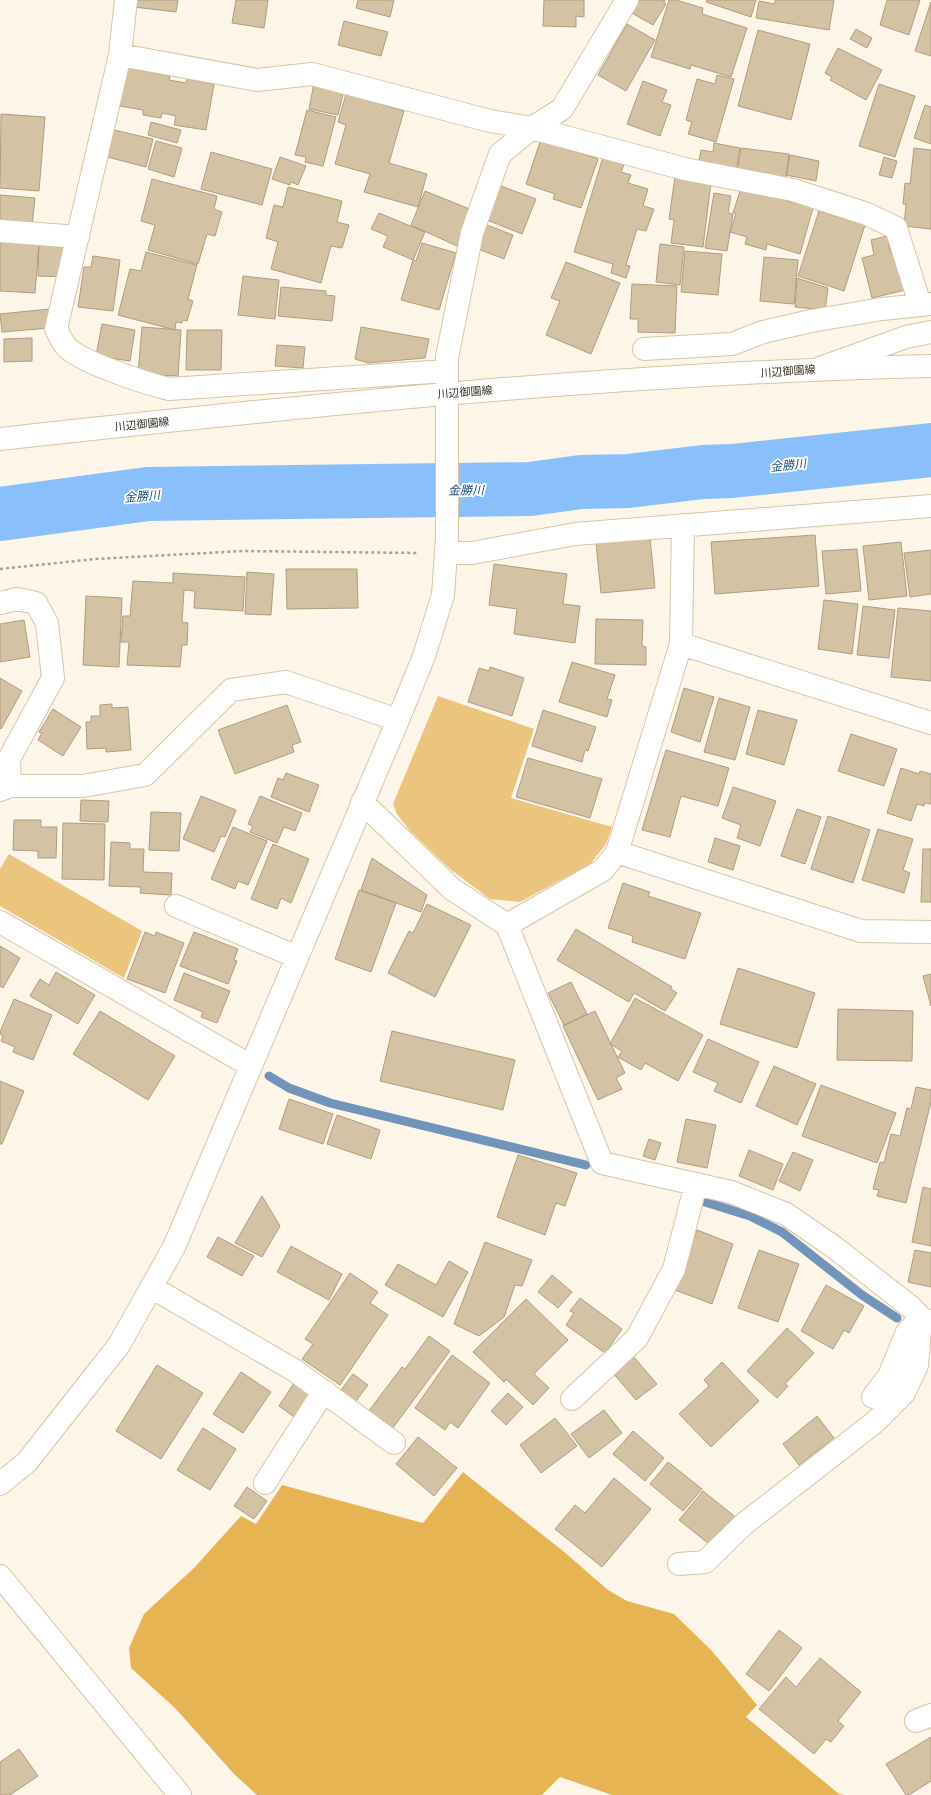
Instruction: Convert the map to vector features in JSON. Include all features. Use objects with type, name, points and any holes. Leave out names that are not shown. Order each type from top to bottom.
[{"type":"street","points":[[126,0],[120,55],[56,328],[65,346],[78,355],[135,380],[169,389],[446,371]]},
{"type":"street","points":[[0,1484],[27,1462],[119,1345],[174,1247],[398,720],[424,656],[443,595],[446,545],[448,440],[447,357],[472,233],[500,154],[532,128],[562,109],[627,0]]},
{"type":"street","points":[[120,55],[257,80],[312,74],[490,121],[532,128],[685,169],[793,190],[867,214],[896,228],[925,304],[811,321],[763,332],[732,344],[644,349]]},
{"type":"street","points":[[0,232],[78,237]]},
{"type":"street","points":[[818,368],[906,336],[931,332]]},
{"type":"street","name":"川辺御園線","points":[[0,439],[448,393],[818,368],[931,366]]},
{"type":"street","points":[[446,545],[472,553],[575,534],[931,506]]},
{"type":"street","points":[[507,925],[604,870],[617,852],[681,644],[683,525]]},
{"type":"street","points":[[0,603],[17,599],[36,603],[48,623],[53,678],[9,759],[5,788],[83,786],[145,775],[231,690],[286,682],[398,720]]},
{"type":"street","points":[[681,644],[931,723]]},
{"type":"street","points":[[362,802],[452,889],[507,925],[602,1163],[730,1192],[786,1214],[834,1246],[926,1320]]},
{"type":"street","points":[[617,852],[861,931],[931,932]]},
{"type":"street","points":[[176,906],[297,957]]},
{"type":"street","points":[[0,922],[251,1066]]},
{"type":"street","points":[[572,1399],[637,1338],[674,1268],[696,1184]]},
{"type":"street","points":[[151,1287],[294,1370],[394,1443]]},
{"type":"street","points":[[873,1397],[889,1376],[907,1332],[926,1320]]},
{"type":"street","points":[[679,1564],[705,1562],[744,1524],[876,1422],[904,1393],[916,1365],[926,1320]]},
{"type":"street","points":[[266,1483],[324,1391]]},
{"type":"street","points":[[0,1576],[180,1795]]},
{"type":"path","points":[[0,569],[94,559],[242,551],[421,552]]},
{"type":"shaded area","points":[[438,696],[534,729],[511,798],[612,827],[606,844],[590,864],[520,902],[490,899],[450,869],[410,831],[397,814],[393,804]]},
{"type":"shaded area","points":[[9,854],[142,931],[124,978],[0,906],[0,869]]},
{"type":"shaded area","points":[[463,1472],[563,1551],[608,1590],[627,1601],[674,1614],[712,1651],[757,1705],[746,1717],[839,1794],[845,1795],[612,1795],[560,1777],[542,1795],[257,1795],[234,1774],[175,1708],[131,1668],[129,1648],[144,1614],[194,1568],[241,1516],[256,1524],[282,1485],[423,1523]]},
{"type":"building","points":[[135,0],[178,0],[176,12],[134,7]]},
{"type":"building","points":[[236,0],[268,0],[264,28],[232,23]]},
{"type":"building","points":[[358,0],[394,0],[390,17],[356,8]]},
{"type":"building","points":[[544,0],[584,0],[584,17],[576,16],[576,27],[543,26]]},
{"type":"building","points":[[637,0],[665,0],[664,3],[666,4],[653,25],[630,12]]},
{"type":"building","points":[[669,0],[676,0],[703,8],[702,14],[747,28],[731,77],[691,65],[690,69],[651,57]]},
{"type":"building","points":[[707,0],[756,0],[751,17],[706,2]]},
{"type":"building","points":[[775,0],[834,0],[829,30],[756,18],[759,1],[775,4]]},
{"type":"building","points":[[887,0],[920,0],[909,35],[880,25]]},
{"type":"building","points":[[931,2],[931,56],[915,51]]},
{"type":"building","points":[[344,21],[388,32],[381,56],[338,45]]},
{"type":"building","points":[[627,24],[655,40],[626,91],[598,75]]},
{"type":"building","points":[[856,29],[872,38],[867,48],[850,39]]},
{"type":"building","points":[[758,30],[810,44],[791,120],[738,106]]},
{"type":"building","points":[[838,48],[882,70],[866,100],[830,80],[832,77],[825,73]]},
{"type":"building","points":[[128,68],[170,76],[169,80],[186,83],[187,79],[214,84],[206,130],[174,125],[176,116],[162,113],[161,118],[143,115],[143,110],[120,106]]},
{"type":"building","points":[[717,75],[734,79],[716,142],[688,134],[692,122],[686,120],[697,79],[715,84]]},
{"type":"building","points":[[643,81],[667,90],[662,102],[671,105],[660,136],[627,124]]},
{"type":"building","points":[[314,83],[344,90],[338,115],[309,109]]},
{"type":"building","points":[[879,84],[915,96],[895,157],[859,146]]},
{"type":"building","points":[[346,94],[404,111],[389,163],[427,174],[418,207],[364,192],[370,174],[335,164],[346,125],[338,122]]},
{"type":"building","points":[[925,105],[931,107],[931,144],[914,138]]},
{"type":"building","points":[[307,110],[336,117],[323,166],[305,162],[306,157],[295,155]]},
{"type":"building","points":[[1,114],[45,117],[39,191],[0,188]]},
{"type":"building","points":[[151,122],[181,130],[177,143],[148,135]]},
{"type":"building","points":[[114,130],[153,139],[146,167],[107,157]]},
{"type":"building","points":[[541,139],[598,159],[581,208],[553,199],[555,194],[526,184]]},
{"type":"building","points":[[156,141],[182,148],[174,177],[148,169]]},
{"type":"building","points":[[714,143],[740,148],[736,171],[698,165],[701,150],[713,152]]},
{"type":"building","points":[[741,148],[789,154],[786,179],[737,172]]},
{"type":"building","points":[[914,148],[931,150],[931,229],[904,226],[906,204],[903,204],[905,183],[910,184]]},
{"type":"building","points":[[211,152],[272,169],[262,205],[201,189]]},
{"type":"building","points":[[790,155],[819,161],[816,181],[786,175]]},
{"type":"building","points":[[280,157],[306,166],[298,185],[291,182],[290,185],[272,179]]},
{"type":"building","points":[[603,157],[624,164],[621,172],[631,175],[628,183],[648,189],[643,206],[654,209],[646,231],[637,229],[626,265],[630,266],[626,278],[611,273],[613,264],[574,252]]},
{"type":"building","points":[[884,157],[897,161],[892,178],[879,175]]},
{"type":"building","points":[[675,177],[711,182],[703,247],[671,243],[674,220],[669,219]]},
{"type":"building","points":[[152,179],[217,196],[214,209],[222,212],[215,236],[207,234],[198,264],[148,250],[155,225],[141,221]]},
{"type":"building","points":[[501,186],[536,199],[522,234],[487,220]]},
{"type":"building","points":[[288,187],[342,201],[337,222],[349,225],[342,248],[331,246],[321,283],[271,269],[278,242],[266,238],[274,205],[283,207]]},
{"type":"building","points":[[741,188],[813,208],[800,254],[767,244],[766,250],[745,244],[747,237],[730,232],[736,213],[733,213]]},
{"type":"building","points":[[425,191],[472,210],[457,246],[411,225]]},
{"type":"building","points":[[714,193],[731,196],[728,213],[733,214],[727,251],[705,248]]},
{"type":"building","points":[[0,195],[35,198],[32,226],[0,224]]},
{"type":"building","points":[[819,211],[865,225],[844,291],[798,276]]},
{"type":"building","points":[[379,213],[425,232],[413,260],[383,247],[388,236],[371,229]]},
{"type":"building","points":[[487,225],[513,235],[504,259],[478,249]]},
{"type":"building","points":[[887,236],[890,251],[895,250],[905,290],[872,298],[862,258],[874,255],[871,240]]},
{"type":"building","points":[[0,242],[39,244],[35,293],[0,291]]},
{"type":"building","points":[[39,242],[65,243],[64,277],[38,276]]},
{"type":"building","points":[[422,243],[456,253],[439,310],[401,300],[413,260],[416,261]]},
{"type":"building","points":[[660,244],[684,247],[680,285],[656,282]]},
{"type":"building","points":[[685,251],[722,254],[718,295],[681,292]]},
{"type":"building","points":[[146,252],[197,265],[188,299],[193,301],[187,321],[183,320],[182,323],[176,322],[175,330],[118,315],[130,269],[141,271]]},
{"type":"building","points":[[93,256],[120,260],[113,311],[78,307],[84,267],[91,267]]},
{"type":"building","points":[[764,257],[798,260],[794,304],[760,301]]},
{"type":"building","points":[[566,262],[620,283],[591,354],[546,335],[560,301],[551,298]]},
{"type":"building","points":[[243,276],[279,280],[275,319],[238,315]]},
{"type":"building","points":[[797,278],[828,288],[825,310],[795,307]]},
{"type":"building","points":[[632,284],[677,286],[675,333],[638,332],[638,319],[630,319]]},
{"type":"building","points":[[281,287],[326,291],[326,295],[335,296],[332,321],[278,316]]},
{"type":"building","points":[[49,309],[50,328],[2,332],[0,314]]},
{"type":"building","points":[[102,324],[135,330],[130,361],[96,356]]},
{"type":"building","points":[[142,327],[181,330],[178,376],[138,374]]},
{"type":"building","points":[[361,327],[429,339],[425,358],[368,363],[355,359]]},
{"type":"building","points":[[187,330],[222,330],[221,370],[186,370]]},
{"type":"building","points":[[32,338],[32,361],[4,362],[4,339]]},
{"type":"building","points":[[277,345],[305,347],[303,368],[275,366]]},
{"type":"building","points":[[815,535],[819,586],[715,594],[711,542]]},
{"type":"building","points":[[650,538],[655,588],[601,593],[596,543]]},
{"type":"building","points":[[901,542],[907,596],[869,600],[863,546]]},
{"type":"building","points":[[857,549],[861,591],[826,594],[822,551]]},
{"type":"building","points":[[931,550],[931,594],[910,597],[904,553]]},
{"type":"building","points":[[494,564],[567,574],[563,604],[580,606],[575,643],[514,634],[517,609],[489,605]]},
{"type":"building","points":[[286,569],[357,569],[358,608],[287,609]]},
{"type":"building","points":[[247,572],[274,574],[271,615],[245,614]]},
{"type":"building","points":[[173,573],[245,577],[243,611],[194,608],[195,591],[184,590],[182,622],[188,623],[187,645],[182,645],[180,667],[127,665],[129,642],[121,642],[123,616],[130,616],[133,581],[173,583]]},
{"type":"building","points":[[86,596],[122,598],[119,667],[83,665]]},
{"type":"building","points":[[824,600],[858,604],[852,654],[818,649]]},
{"type":"building","points":[[863,606],[895,610],[889,658],[857,655]]},
{"type":"building","points":[[898,608],[931,611],[931,681],[891,677]]},
{"type":"building","points":[[596,619],[643,620],[642,646],[646,647],[646,665],[595,664]]},
{"type":"building","points":[[24,620],[30,657],[0,662],[0,624]]},
{"type":"building","points":[[572,662],[615,675],[607,699],[612,700],[607,717],[559,702]]},
{"type":"building","points":[[490,667],[524,678],[512,716],[468,702],[479,668],[489,671]]},
{"type":"building","points":[[0,678],[22,691],[1,729],[0,728]]},
{"type":"building","points":[[684,688],[714,697],[700,742],[671,732]]},
{"type":"building","points":[[719,698],[750,707],[735,760],[704,752]]},
{"type":"building","points":[[112,704],[112,708],[128,707],[131,750],[106,752],[106,748],[87,749],[86,722],[91,722],[91,716],[100,716],[100,705]]},
{"type":"building","points":[[287,705],[301,742],[292,745],[294,752],[235,774],[218,730]]},
{"type":"building","points":[[53,709],[81,727],[63,756],[38,740],[42,733],[39,732]]},
{"type":"building","points":[[543,710],[596,727],[588,751],[585,750],[582,762],[532,746]]},
{"type":"building","points":[[758,710],[797,720],[784,765],[746,754]]},
{"type":"building","points":[[851,734],[897,749],[884,786],[838,771]]},
{"type":"building","points":[[666,750],[729,768],[718,806],[681,796],[670,837],[642,830]]},
{"type":"building","points":[[528,758],[602,779],[590,818],[516,797]]},
{"type":"building","points":[[901,768],[919,774],[920,771],[931,774],[931,804],[925,803],[924,806],[917,804],[911,821],[887,813]]},
{"type":"building","points":[[286,773],[319,785],[309,812],[271,797],[278,778],[283,780]]},
{"type":"building","points":[[733,787],[776,801],[760,846],[737,838],[741,825],[722,818]]},
{"type":"building","points":[[201,796],[236,810],[225,837],[221,836],[214,852],[183,839]]},
{"type":"building","points":[[260,796],[302,813],[295,831],[284,827],[277,843],[250,832],[253,826],[248,824]]},
{"type":"building","points":[[81,800],[109,801],[108,822],[80,821]]},
{"type":"building","points":[[797,809],[821,817],[805,864],[781,856]]},
{"type":"building","points":[[151,812],[181,813],[179,851],[149,850]]},
{"type":"building","points":[[828,816],[870,830],[853,883],[811,869]]},
{"type":"building","points":[[14,820],[41,820],[41,827],[57,827],[56,858],[38,858],[38,851],[13,850]]},
{"type":"building","points":[[63,823],[105,824],[104,880],[62,879]]},
{"type":"building","points":[[233,827],[267,841],[248,885],[238,881],[235,889],[211,879]]},
{"type":"building","points":[[878,829],[913,839],[903,870],[910,873],[904,893],[862,880]]},
{"type":"building","points":[[715,838],[740,846],[733,870],[708,862]]},
{"type":"building","points":[[111,842],[130,843],[130,849],[144,849],[143,872],[172,873],[171,895],[140,893],[141,887],[109,886]]},
{"type":"building","points":[[273,844],[309,859],[291,903],[281,898],[277,909],[251,899]]},
{"type":"building","points":[[923,849],[931,849],[931,902],[921,902]]},
{"type":"building","points":[[372,858],[427,895],[421,912],[361,890]]},
{"type":"building","points":[[623,883],[650,892],[648,896],[701,913],[685,959],[632,942],[633,936],[608,928]]},
{"type":"building","points":[[359,890],[396,903],[371,972],[335,959]]},
{"type":"building","points":[[427,904],[471,925],[435,997],[388,973],[409,931],[413,933]]},
{"type":"building","points":[[576,929],[672,987],[671,989],[677,993],[665,1011],[634,993],[629,1002],[557,960]]},
{"type":"building","points":[[145,932],[155,936],[156,932],[184,943],[165,993],[127,979]]},
{"type":"building","points":[[194,932],[238,949],[234,960],[237,961],[228,984],[180,966]]},
{"type":"building","points":[[0,946],[20,958],[3,988],[0,986]]},
{"type":"building","points":[[738,968],[815,993],[797,1048],[720,1024]]},
{"type":"building","points":[[56,972],[95,995],[78,1024],[30,996],[40,979],[49,985]]},
{"type":"building","points":[[184,973],[230,991],[217,1023],[201,1017],[203,1012],[174,1000]]},
{"type":"building","points":[[931,974],[931,1006],[923,976]]},
{"type":"building","points":[[571,982],[587,1014],[564,1025],[548,993]]},
{"type":"building","points":[[635,998],[703,1035],[678,1081],[645,1063],[641,1070],[618,1057],[622,1051],[610,1044]]},
{"type":"building","points":[[14,999],[52,1015],[33,1060],[13,1052],[15,1047],[1,1041],[3,1036],[0,1032]]},
{"type":"building","points":[[838,1009],[913,1011],[912,1061],[837,1060]]},
{"type":"building","points":[[100,1011],[175,1056],[148,1100],[73,1054]]},
{"type":"building","points":[[595,1011],[625,1073],[616,1078],[622,1089],[598,1100],[563,1026]]},
{"type":"building","points":[[392,1031],[515,1060],[503,1110],[380,1081]]},
{"type":"building","points":[[708,1039],[759,1062],[741,1103],[714,1091],[718,1083],[693,1072]]},
{"type":"building","points":[[774,1066],[816,1084],[797,1125],[756,1106]]},
{"type":"building","points":[[0,1081],[24,1091],[2,1144],[0,1144]]},
{"type":"building","points":[[821,1085],[896,1113],[877,1163],[802,1136]]},
{"type":"building","points":[[916,1087],[931,1090],[931,1102],[906,1203],[877,1196],[879,1190],[873,1189],[880,1162],[884,1163],[891,1134],[900,1136],[907,1108],[911,1109]]},
{"type":"building","points":[[289,1099],[333,1114],[323,1144],[279,1129]]},
{"type":"building","points":[[337,1115],[380,1130],[371,1159],[327,1144]]},
{"type":"building","points":[[686,1119],[716,1125],[707,1168],[677,1162]]},
{"type":"building","points":[[649,1139],[661,1143],[655,1160],[643,1156]]},
{"type":"building","points":[[749,1150],[783,1164],[773,1190],[739,1176]]},
{"type":"building","points":[[793,1152],[813,1160],[800,1191],[779,1181]]},
{"type":"building","points":[[518,1155],[577,1173],[565,1206],[556,1203],[545,1235],[497,1217]]},
{"type":"building","points":[[923,1187],[931,1189],[931,1246],[912,1242]]},
{"type":"building","points":[[262,1196],[280,1226],[262,1257],[235,1243]]},
{"type":"building","points":[[697,1230],[733,1244],[712,1304],[675,1290]]},
{"type":"building","points":[[218,1237],[254,1256],[242,1276],[207,1257]]},
{"type":"building","points":[[485,1242],[532,1260],[522,1286],[515,1285],[504,1317],[479,1336],[454,1324]]},
{"type":"building","points":[[291,1246],[342,1274],[329,1300],[277,1272]]},
{"type":"building","points":[[759,1250],[799,1264],[778,1322],[738,1308]]},
{"type":"building","points":[[915,1250],[931,1253],[931,1287],[908,1282]]},
{"type":"building","points":[[449,1261],[468,1272],[443,1317],[385,1285],[398,1264],[436,1285]]},
{"type":"building","points":[[350,1273],[378,1292],[370,1303],[388,1315],[340,1385],[302,1359],[313,1344],[305,1339]]},
{"type":"building","points":[[552,1275],[572,1292],[558,1308],[538,1292]]},
{"type":"building","points":[[826,1285],[864,1306],[849,1333],[844,1330],[833,1349],[801,1331]]},
{"type":"building","points":[[580,1298],[622,1329],[605,1353],[566,1325],[574,1313],[570,1311]]},
{"type":"building","points":[[526,1299],[568,1340],[534,1374],[549,1388],[533,1405],[506,1379],[504,1382],[473,1352]]},
{"type":"building","points":[[787,1328],[814,1353],[785,1384],[788,1386],[777,1398],[747,1371]]},
{"type":"building","points":[[429,1336],[450,1351],[392,1429],[368,1412],[402,1367],[405,1369]]},
{"type":"building","points":[[452,1355],[490,1383],[458,1428],[450,1422],[445,1430],[415,1408]]},
{"type":"building","points":[[633,1356],[657,1384],[636,1400],[613,1373]]},
{"type":"building","points":[[722,1362],[759,1401],[711,1447],[679,1414],[709,1386],[704,1380]]},
{"type":"building","points":[[157,1365],[203,1393],[161,1459],[116,1431]]},
{"type":"building","points":[[241,1372],[271,1392],[243,1433],[213,1414]]},
{"type":"building","points":[[353,1374],[368,1385],[356,1401],[341,1390]]},
{"type":"building","points":[[296,1380],[314,1392],[297,1419],[279,1406]]},
{"type":"building","points":[[508,1393],[523,1407],[506,1425],[491,1411]]},
{"type":"building","points":[[604,1410],[622,1433],[589,1458],[571,1434]]},
{"type":"building","points":[[817,1416],[834,1438],[799,1465],[783,1444]]},
{"type":"building","points":[[555,1418],[577,1446],[541,1473],[520,1445]]},
{"type":"building","points":[[203,1428],[236,1449],[210,1490],[177,1470]]},
{"type":"building","points":[[633,1431],[664,1458],[645,1481],[613,1454]]},
{"type":"building","points":[[418,1437],[457,1468],[434,1496],[396,1464]]},
{"type":"building","points":[[668,1462],[702,1489],[683,1511],[650,1484]]},
{"type":"building","points":[[614,1478],[651,1509],[602,1567],[555,1529],[575,1505],[585,1513]]},
{"type":"building","points":[[247,1487],[267,1501],[254,1519],[234,1506]]},
{"type":"building","points":[[703,1491],[738,1519],[714,1548],[679,1520]]},
{"type":"building","points":[[779,1630],[802,1648],[769,1691],[746,1674]]},
{"type":"building","points":[[820,1658],[861,1692],[838,1721],[844,1726],[831,1742],[826,1739],[814,1754],[759,1709],[786,1677],[796,1687]]},
{"type":"building","points":[[931,1737],[931,1781],[909,1795],[906,1795],[886,1764]]},
{"type":"building","points":[[19,1749],[38,1776],[10,1795],[0,1795],[0,1762]]},
{"type":"waterway","name":"金勝川","points":[[0,514],[148,494],[530,489],[581,482],[628,481],[703,472],[732,471],[931,450]]},
{"type":"waterway","points":[[269,1076],[289,1088],[330,1103],[586,1165]]},
{"type":"waterway","points":[[705,1202],[750,1216],[782,1232],[862,1295],[897,1318]]}]
